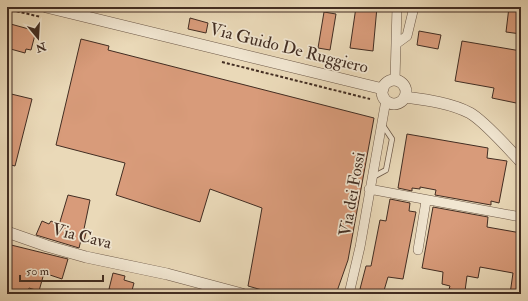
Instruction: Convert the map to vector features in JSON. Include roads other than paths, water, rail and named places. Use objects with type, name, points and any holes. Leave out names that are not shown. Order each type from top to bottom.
[{"type":"street","name":"Via Guido De Ruggiero","points":[[46,7],[383,89]]},
{"type":"street","points":[[395,80],[397,7]]},
{"type":"street","points":[[396,44],[407,36],[414,7]]},
{"type":"street","points":[[395,80],[405,87],[405,97],[402,101],[396,104],[386,100],[383,89],[386,84],[395,80]]},
{"type":"street","points":[[405,97],[433,101],[471,114],[503,143],[521,162]]},
{"type":"street","name":"Via dei Fossi","points":[[349,294],[360,247],[369,189],[386,100]]},
{"type":"street","points":[[369,189],[426,201],[521,217]]},
{"type":"street","points":[[418,250],[426,201]]},
{"type":"street","name":"Via Cava","points":[[7,232],[47,246],[86,257],[167,274],[242,294]]},
{"type":"lane","points":[[371,178],[386,170],[392,139],[381,122]]}]
